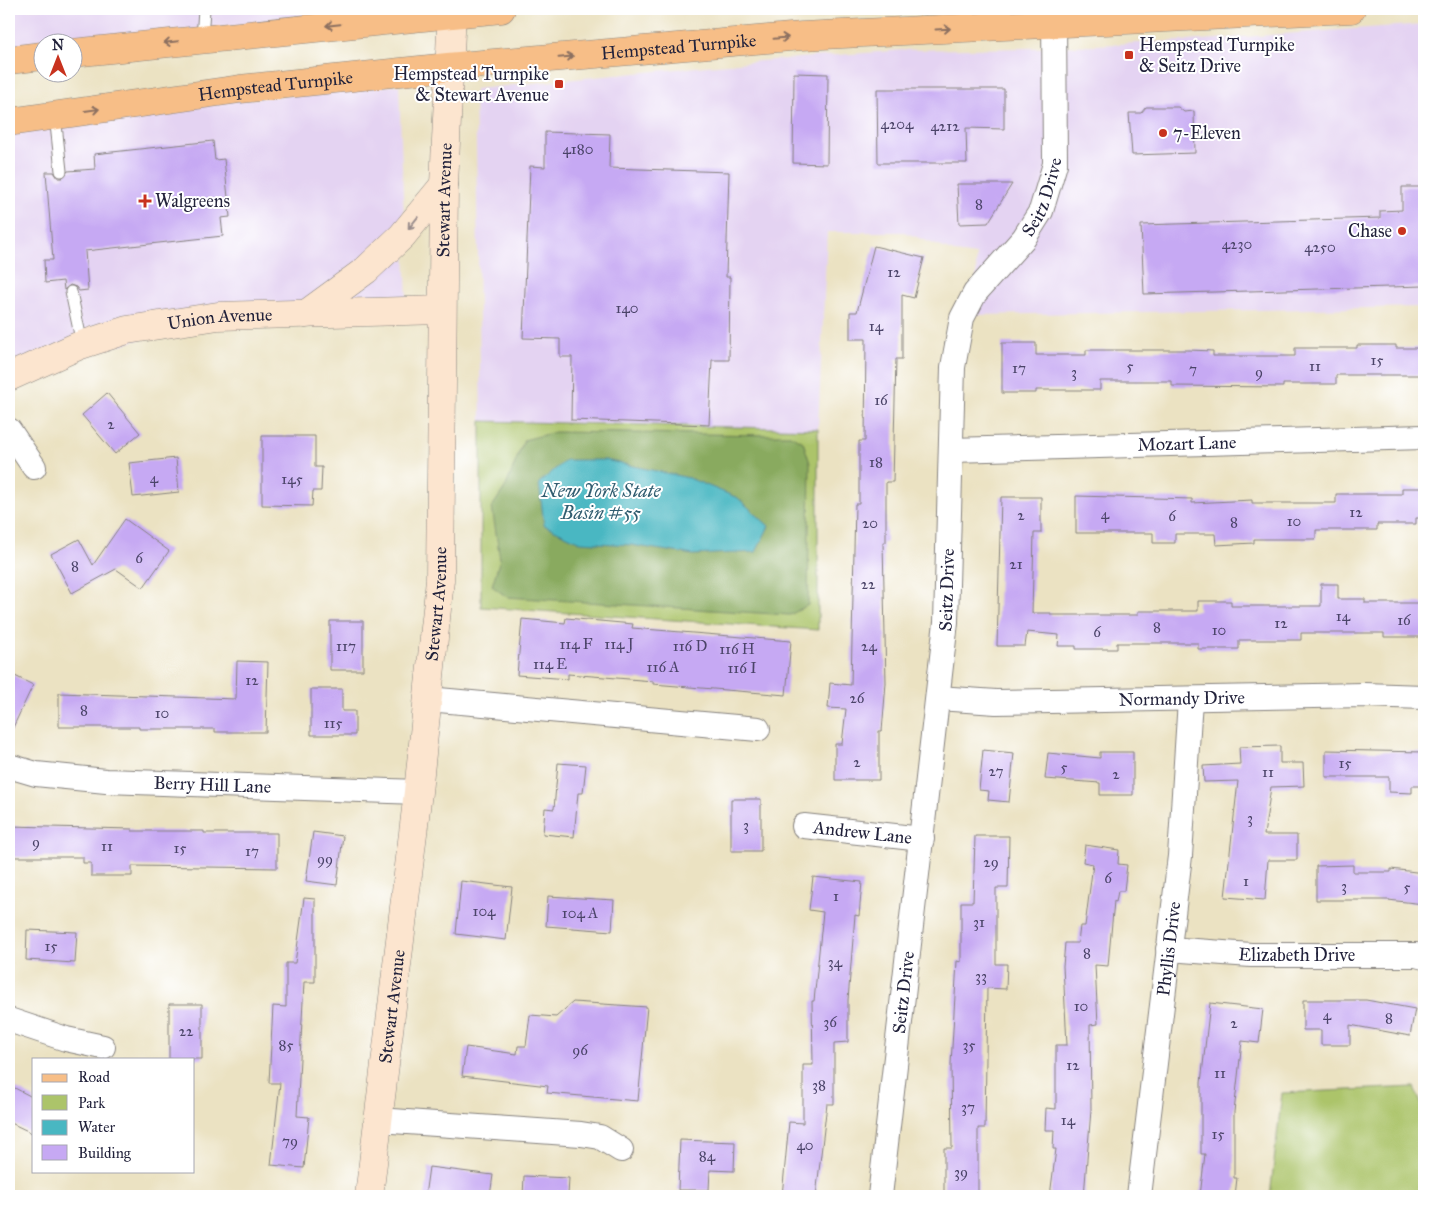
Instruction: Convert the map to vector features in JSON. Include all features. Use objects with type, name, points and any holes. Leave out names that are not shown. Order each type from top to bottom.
[{"type":"main road","points":[[82,52],[451,11],[501,9]]},
{"type":"main road","name":"Hempstead Turnpike","points":[[9,122],[240,89],[448,67],[794,37],[1054,16],[1351,9]]},
{"type":"main road","name":"Stewart Avenue","points":[[368,1196],[418,792],[440,580],[444,185],[451,11]]},
{"type":"main road","points":[[9,60],[32,57]]},
{"type":"main road","points":[[306,314],[366,270],[402,236],[444,185]]},
{"type":"main road","name":"Union Avenue","points":[[9,378],[82,344],[127,330],[218,316],[442,310]]},
{"type":"street","name":"Seitz Drive","points":[[880,1196],[946,622],[953,367],[962,318],[975,293],[1024,238],[1041,212],[1055,164],[1054,16]]},
{"type":"street","points":[[9,430],[34,467]]},
{"type":"street","name":"Mozart Lane","points":[[951,450],[1424,437]]},
{"type":"street","name":"Normandy Drive","points":[[938,698],[996,702],[1190,700],[1364,695],[1424,697]]},
{"type":"street","points":[[428,700],[758,729]]},
{"type":"street","name":"Phyllis Drive","points":[[1139,1196],[1180,856],[1190,700]]},
{"type":"street","name":"Berry Hill Lane","points":[[9,766],[36,774],[106,781],[418,792]]},
{"type":"street","name":"Andrew Lane","points":[[804,826],[922,839]]},
{"type":"street","name":"Elizabeth Drive","points":[[1168,950],[1251,955],[1416,955],[1424,957]]},
{"type":"street","points":[[9,1020],[66,1039],[103,1047]]},
{"type":"street","points":[[378,1120],[581,1134],[600,1137],[622,1150]]},
{"type":"lane","points":[[202,38],[204,9]]},
{"type":"lane","points":[[55,115],[61,171]]},
{"type":"lane","points":[[71,292],[82,344]]},
{"type":"shaded area","points":[[9,9],[412,9],[82,41],[82,32],[32,32],[32,48],[9,51]]},
{"type":"shaded area","points":[[1424,24],[1424,307],[977,315],[976,255],[954,252],[904,232],[827,232],[818,429],[481,421],[475,89],[748,62],[904,50],[1033,48],[1202,40]]},
{"type":"shaded area","points":[[399,85],[407,304],[262,304],[9,377],[9,122]]},
{"type":"green space","points":[[481,421],[818,429],[818,630],[481,607]]},
{"type":"green space","points":[[555,432],[790,435],[803,442],[810,463],[808,605],[790,615],[507,597],[492,586],[500,559],[492,507],[506,486],[524,440]]},
{"type":"green space","points":[[1414,1087],[1424,1110],[1424,1196],[1270,1196],[1282,1093]]},
{"type":"water","name":"New York State Basin #55","points":[[566,460],[605,460],[689,478],[738,498],[769,526],[756,552],[693,555],[631,545],[580,542],[544,525],[539,483]]},
{"type":"building","points":[[794,73],[828,74],[827,164],[793,163]]},
{"type":"building","points":[[877,89],[1004,89],[1004,129],[966,128],[967,163],[878,163]]},
{"type":"building","name":"7-Eleven","points":[[1146,107],[1178,107],[1184,112],[1194,111],[1195,153],[1132,155],[1129,113],[1141,113]]},
{"type":"building","points":[[545,132],[610,134],[609,168],[729,172],[726,277],[730,277],[729,360],[712,360],[709,425],[571,420],[572,357],[560,357],[560,339],[523,338],[530,166],[545,167]]},
{"type":"building","name":"Walgreens","points":[[213,141],[215,160],[224,159],[230,217],[221,218],[223,236],[85,251],[88,290],[79,291],[76,287],[70,285],[64,290],[63,281],[45,283],[44,260],[53,260],[46,172],[54,172],[58,178],[62,178],[68,171],[95,169],[94,154]]},
{"type":"building","points":[[957,184],[1012,184],[988,223],[959,224]]},
{"type":"building","points":[[1402,187],[1424,187],[1424,286],[1144,294],[1141,225],[1380,218],[1380,211],[1402,210]]},
{"type":"building","points":[[874,246],[924,258],[914,298],[902,295],[902,359],[896,359],[893,482],[886,482],[886,542],[883,542],[886,683],[882,731],[879,731],[879,780],[835,780],[835,744],[842,744],[846,709],[828,708],[830,683],[851,685],[855,504],[859,504],[859,441],[865,441],[866,339],[850,339],[850,312],[857,312]]},
{"type":"building","points":[[1002,343],[1036,343],[1036,355],[1086,355],[1086,350],[1189,350],[1213,351],[1213,356],[1295,356],[1295,348],[1357,348],[1357,345],[1396,345],[1396,348],[1424,348],[1424,375],[1336,375],[1336,384],[1283,384],[1283,387],[1172,386],[1172,381],[1100,381],[1100,390],[1036,390],[1036,393],[1002,393]]},
{"type":"building","points":[[107,393],[140,433],[115,454],[82,415]]},
{"type":"building","points":[[262,436],[315,436],[315,467],[322,467],[321,491],[313,491],[312,506],[262,505]]},
{"type":"building","points":[[176,458],[179,492],[133,497],[129,463]]},
{"type":"building","points":[[1402,488],[1424,488],[1424,518],[1416,518],[1416,524],[1377,524],[1377,530],[1316,530],[1316,539],[1254,539],[1254,543],[1216,545],[1215,534],[1175,534],[1175,543],[1153,543],[1153,533],[1076,533],[1076,496],[1192,499],[1192,503],[1252,500],[1252,503],[1336,503],[1336,494],[1402,494]]},
{"type":"building","points":[[1001,497],[1041,497],[1041,533],[1034,533],[1032,613],[1051,613],[1051,615],[1138,615],[1138,611],[1198,611],[1198,601],[1231,601],[1231,606],[1321,606],[1321,584],[1338,584],[1338,599],[1365,599],[1365,603],[1424,603],[1424,637],[1384,637],[1384,633],[1301,633],[1301,640],[1239,640],[1239,649],[1198,649],[1198,643],[1117,643],[1117,649],[1076,649],[1076,646],[1058,646],[1059,635],[1027,632],[1025,646],[997,646]]},
{"type":"building","points":[[125,519],[169,551],[143,588],[116,569],[72,593],[51,554],[79,539],[93,565]]},
{"type":"building","points":[[566,618],[633,624],[632,628],[791,641],[786,695],[653,684],[653,681],[568,674],[568,679],[517,675],[522,619],[565,623]]},
{"type":"building","points":[[330,621],[363,621],[363,670],[330,670]]},
{"type":"building","points":[[237,661],[268,662],[266,732],[215,732],[215,729],[139,729],[139,727],[59,727],[59,693],[236,699]]},
{"type":"building","points":[[9,673],[33,685],[9,736]]},
{"type":"building","points":[[311,689],[342,689],[342,711],[355,711],[355,735],[311,735]]},
{"type":"building","points":[[1280,746],[1280,763],[1303,763],[1304,786],[1271,787],[1264,835],[1297,835],[1297,860],[1268,860],[1265,900],[1225,897],[1238,781],[1204,782],[1203,766],[1240,764],[1239,747]]},
{"type":"building","points":[[983,750],[1014,753],[1009,802],[988,800],[989,791],[979,790]]},
{"type":"building","points":[[1326,750],[1424,752],[1424,786],[1412,786],[1412,793],[1389,792],[1389,777],[1326,777]]},
{"type":"building","points":[[1100,752],[1133,752],[1133,795],[1100,795],[1100,783],[1045,779],[1048,753],[1100,758]]},
{"type":"building","points":[[558,763],[586,765],[583,793],[578,793],[574,837],[543,834],[545,808],[554,809]]},
{"type":"building","points":[[731,799],[761,799],[761,851],[731,851]]},
{"type":"building","points":[[9,826],[132,829],[132,831],[204,831],[204,833],[277,833],[277,868],[132,866],[132,876],[91,876],[91,863],[83,863],[83,857],[9,857]]},
{"type":"building","points":[[313,832],[343,836],[337,885],[306,881]]},
{"type":"building","points":[[975,836],[1009,836],[1008,888],[996,888],[996,964],[1007,964],[1006,989],[987,988],[985,1128],[978,1128],[978,1196],[944,1196],[944,1148],[952,1148],[951,1064],[957,961],[961,962],[961,902],[973,902]]},
{"type":"building","points":[[1085,845],[1119,850],[1118,864],[1127,865],[1124,891],[1118,891],[1116,902],[1114,901],[1108,966],[1095,965],[1098,1024],[1090,1025],[1091,1110],[1084,1196],[1050,1196],[1056,1149],[1053,1149],[1054,1130],[1045,1130],[1046,1108],[1056,1109],[1056,1045],[1067,1045],[1063,966],[1065,943],[1078,943],[1080,926],[1085,926],[1093,864],[1083,862]]},
{"type":"building","points":[[1353,865],[1353,872],[1391,872],[1391,869],[1424,873],[1424,904],[1388,900],[1316,900],[1316,866]]},
{"type":"building","points":[[813,877],[862,882],[859,916],[855,915],[848,1000],[848,1042],[834,1043],[834,1104],[827,1104],[816,1196],[782,1196],[789,1122],[803,1123],[803,1065],[813,1065],[812,1001],[814,1001],[823,912],[809,910]]},
{"type":"building","points":[[461,881],[512,887],[506,940],[456,934]]},
{"type":"building","points":[[548,896],[614,900],[612,931],[546,926]]},
{"type":"building","points":[[304,898],[315,899],[315,982],[304,982],[297,1116],[309,1117],[304,1168],[271,1165],[280,1083],[269,1083],[273,1006],[286,1007],[286,963],[295,963]]},
{"type":"building","points":[[27,930],[77,932],[75,963],[26,960]]},
{"type":"building","points":[[1303,1000],[1366,1000],[1415,1009],[1410,1036],[1350,1025],[1350,1045],[1321,1045],[1321,1030],[1303,1030]]},
{"type":"building","points":[[573,1002],[647,1007],[638,1101],[547,1093],[548,1086],[462,1076],[466,1047],[517,1054],[518,1046],[526,1046],[530,1015],[556,1017]]},
{"type":"building","points":[[1210,1003],[1263,1009],[1259,1043],[1242,1041],[1234,1112],[1234,1178],[1237,1178],[1235,1196],[1200,1196],[1205,1154],[1201,1154],[1201,1083]]},
{"type":"building","points":[[169,1004],[202,1004],[202,1059],[169,1058]]},
{"type":"building","points":[[9,1085],[32,1097],[32,1133],[9,1122]]},
{"type":"building","points":[[680,1140],[735,1142],[734,1171],[710,1170],[709,1190],[678,1190]]},
{"type":"building","points":[[429,1167],[493,1175],[490,1196],[425,1196]]},
{"type":"building","points":[[524,1176],[569,1178],[568,1196],[523,1196]]},
{"type":"place","name":"Hempstead Turnpike & Seitz Drive","points":[[1129,55]]},
{"type":"place","name":"Hempstead Turnpike & Stewart Avenue","points":[[559,84]]},
{"type":"place","name":"7-Eleven","points":[[1163,133]]},
{"type":"place","name":"Walgreens","points":[[145,201]]},
{"type":"place","name":"Chase","points":[[1402,231]]}]
